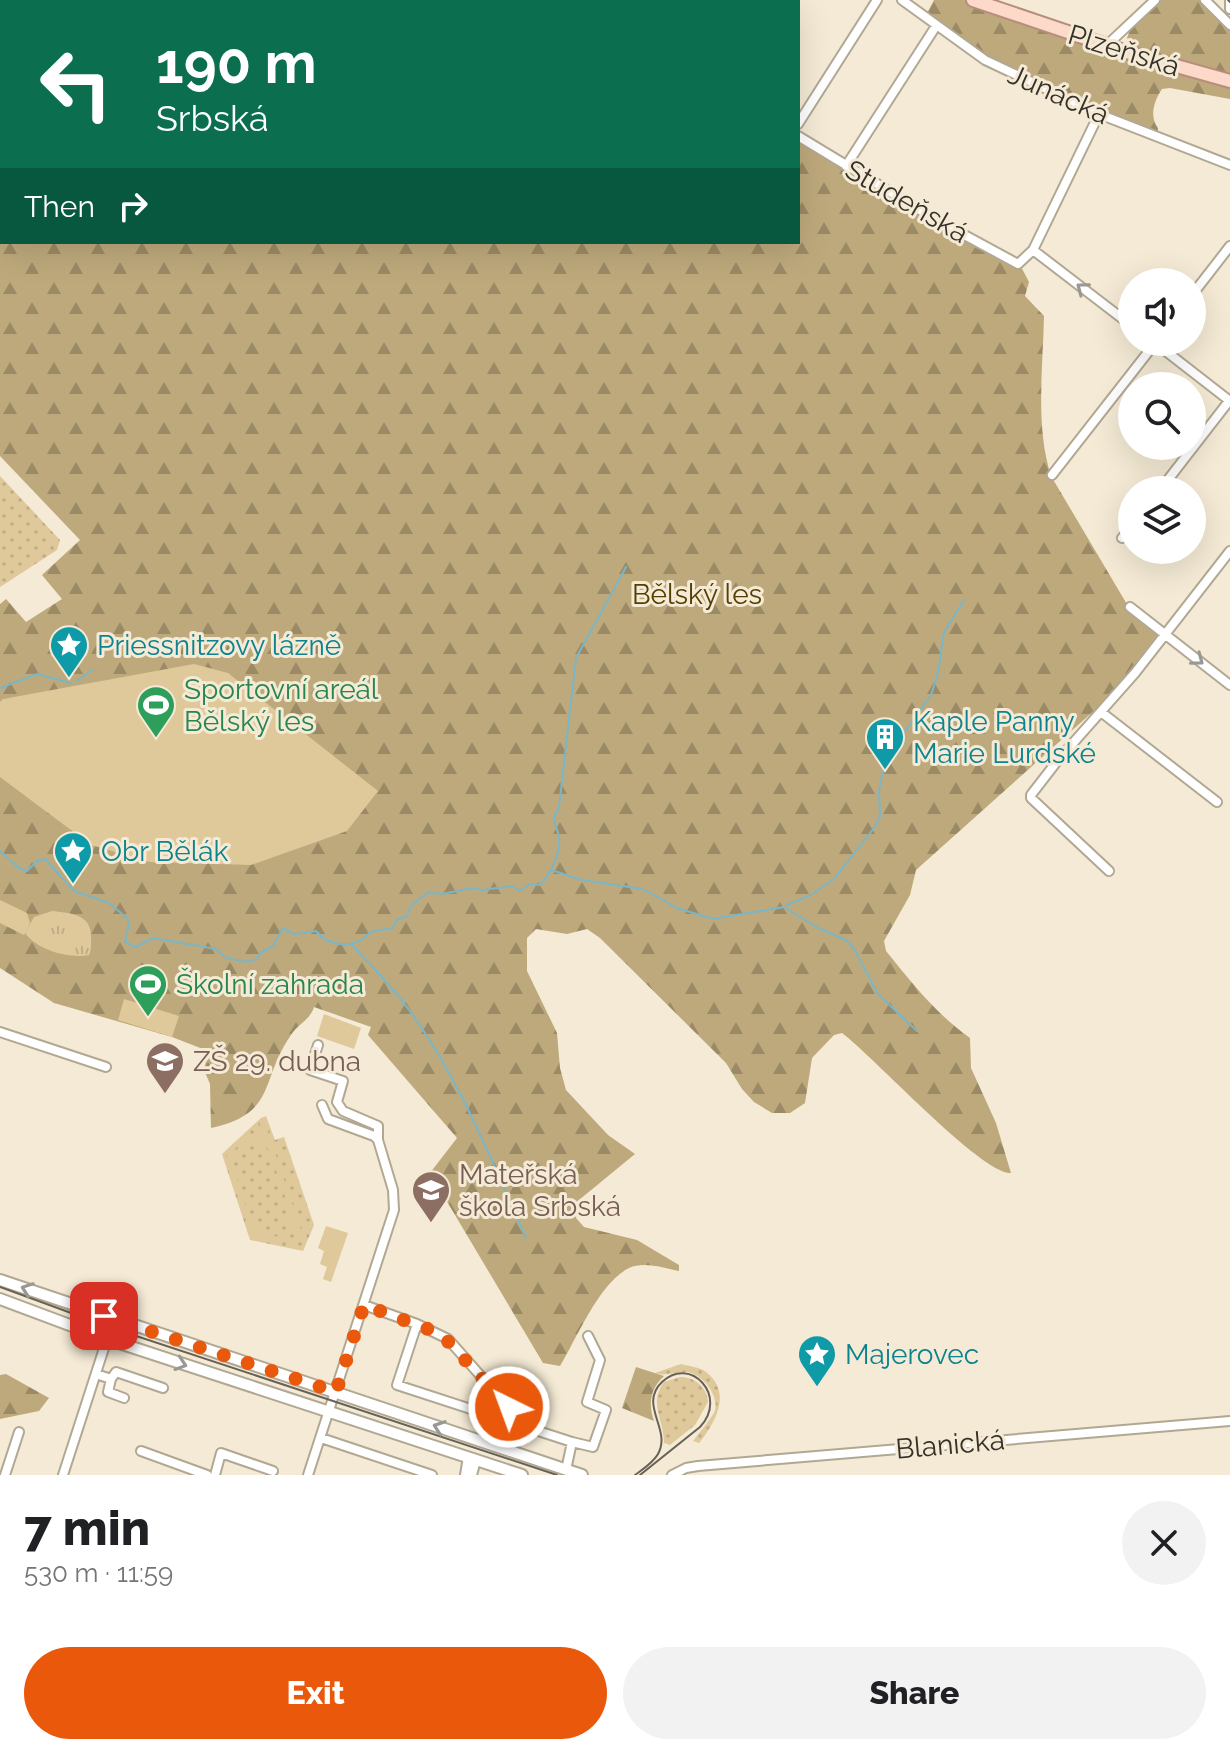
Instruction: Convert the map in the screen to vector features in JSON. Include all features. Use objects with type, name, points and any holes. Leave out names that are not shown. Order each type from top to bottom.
[{"type":"main road","name":"Plzeňská","points":[[973,0],[1106,46],[1230,81]]},
{"type":"street","points":[[800,121],[877,0]]},
{"type":"street","name":"Junácká","points":[[902,0],[985,60],[1099,114],[1230,165]]},
{"type":"street","points":[[1106,46],[1155,0]]},
{"type":"street","points":[[1205,0],[1230,25]]},
{"type":"street","points":[[1230,0],[1230,9]]},
{"type":"street","points":[[846,166],[936,26]]},
{"type":"street","points":[[1099,114],[1033,250],[1118,315]]},
{"type":"street","name":"Studeňská","points":[[800,137],[1018,264],[1033,250]]},
{"type":"street","points":[[1206,277],[1230,246]]},
{"type":"street","points":[[1052,475],[1145,356]]},
{"type":"street","points":[[1171,476],[1230,401],[1172,356]]},
{"type":"street","points":[[1109,871],[1031,798],[1043,777],[1166,636],[1230,551]]},
{"type":"street","points":[[1220,564],[1230,571]]},
{"type":"street","points":[[1130,607],[1230,685]]},
{"type":"street","points":[[1101,712],[1217,802]]},
{"type":"street","points":[[0,1032],[106,1067]]},
{"type":"street","points":[[308,1475],[394,1210],[393,1190],[378,1140],[378,1126],[343,1111],[337,1102],[343,1081],[310,1070],[318,1045]]},
{"type":"street","points":[[322,1105],[328,1119],[378,1140]]},
{"type":"street","points":[[0,1280],[522,1475]]},
{"type":"street","points":[[0,1299],[107,1339],[582,1475]]},
{"type":"street","points":[[364,1305],[448,1339],[526,1427]]},
{"type":"street","points":[[417,1324],[397,1385],[593,1447],[606,1410],[587,1402],[600,1360],[588,1336]]},
{"type":"street","points":[[63,1475],[107,1339]]},
{"type":"street","points":[[124,1398],[108,1392],[116,1372],[163,1388]]},
{"type":"street","points":[[96,1374],[111,1379]]},
{"type":"street","name":"Blanická","points":[[672,1475],[698,1466],[1230,1421]]},
{"type":"street","points":[[5,1475],[19,1432]]},
{"type":"street","points":[[321,1438],[432,1475]]},
{"type":"street","points":[[566,1470],[572,1442]]},
{"type":"street","points":[[141,1451],[207,1475]]},
{"type":"street","points":[[215,1475],[221,1453],[273,1471]]},
{"type":"street","points":[[465,1475],[472,1458]]},
{"type":"street","points":[[472,1458],[472,1475]]},
{"type":"green space","points":[[934,0],[973,0],[1230,80],[1230,99],[1162,89],[1154,108],[1157,137],[985,60],[925,17]]},
{"type":"green space","points":[[1161,0],[1201,0],[1230,29],[1230,75],[1134,47],[1127,38],[1131,27]]},
{"type":"green space","name":"Bělský les","points":[[800,132],[914,204],[1017,259],[1029,282],[1025,296],[1044,316],[1041,417],[1051,476],[1128,606],[1166,639],[1125,683],[916,870],[910,895],[884,941],[886,951],[925,998],[970,1038],[971,1068],[996,1123],[1011,1173],[997,1169],[953,1136],[842,1033],[834,1035],[812,1058],[805,1103],[790,1113],[772,1113],[754,1102],[726,1063],[600,938],[587,929],[567,934],[536,929],[527,938],[527,971],[557,1033],[560,1068],[566,1090],[608,1135],[635,1154],[579,1200],[576,1218],[584,1227],[637,1240],[679,1265],[679,1271],[641,1265],[618,1275],[598,1298],[560,1366],[543,1363],[430,1173],[457,1138],[368,1035],[371,1027],[314,1007],[281,1052],[257,1104],[232,1122],[211,1128],[210,1084],[204,1070],[208,1051],[172,1037],[54,1003],[0,968],[0,604],[6,599],[26,622],[62,599],[42,575],[80,540],[0,456],[0,244],[800,244]]},
{"type":"green space","points":[[0,476],[60,540],[57,550],[0,587]]},
{"type":"green space","name":"Sportovní areál Bělský les","points":[[194,664],[228,673],[378,791],[347,831],[251,865],[150,862],[91,845],[0,777],[0,702],[3,699]]},
{"type":"green space","points":[[0,900],[27,913],[30,923],[24,935],[0,923]]},
{"type":"green space","points":[[52,911],[78,916],[87,923],[91,936],[89,955],[72,956],[54,952],[30,939],[25,933],[34,917]]},
{"type":"green space","name":"Školní zahrada","points":[[124,999],[179,1016],[172,1037],[118,1020]]},
{"type":"green space","name":"Školní zahrada","points":[[324,1014],[361,1028],[354,1049],[317,1036]]},
{"type":"green space","points":[[266,1116],[275,1140],[284,1137],[314,1225],[303,1251],[250,1240],[222,1154]]},
{"type":"green space","points":[[264,1120],[302,1232],[297,1234],[294,1226],[290,1232],[272,1241],[260,1239],[250,1228],[227,1163],[233,1143],[245,1137],[265,1139],[259,1121]],"holes":[[[246,1141],[263,1144],[269,1150],[291,1214],[289,1226],[278,1236],[264,1235],[255,1227],[233,1160],[236,1148]]]},
{"type":"green space","points":[[326,1226],[348,1233],[331,1282],[323,1279],[327,1267],[320,1264],[324,1251],[318,1248]]},
{"type":"green space","points":[[681,1364],[703,1370],[719,1389],[719,1408],[699,1443],[693,1441],[716,1407],[709,1387],[692,1373],[655,1373]]},
{"type":"green space","points":[[636,1367],[664,1376],[652,1397],[654,1421],[622,1408]]},
{"type":"green space","points":[[6,1374],[49,1398],[39,1411],[0,1419],[0,1375]]},
{"type":"green space","points":[[680,1377],[699,1384],[708,1402],[695,1425],[670,1445],[664,1443],[657,1397],[664,1382]]},
{"type":"waterway","points":[[0,851],[27,871],[37,861],[45,859],[74,891],[109,903],[127,918],[129,923],[125,942],[136,947],[158,939],[216,949],[226,958],[246,962],[257,959],[260,953],[273,946],[283,928],[294,934],[316,931],[329,941],[351,944],[365,938],[370,932],[392,928],[428,892],[442,894],[473,888],[482,890],[512,886],[520,891],[530,884],[540,885],[551,870],[558,851],[555,820],[576,658],[626,567]]},
{"type":"waterway","points":[[787,905],[811,895],[834,879],[874,828],[880,816],[879,790],[884,768],[897,743],[931,695],[938,673],[944,632],[964,600]]},
{"type":"waterway","points":[[77,681],[92,670]]},
{"type":"waterway","points":[[0,688],[37,674],[71,683]]},
{"type":"waterway","points":[[551,870],[582,880],[643,889],[677,908],[713,919],[784,907],[818,928],[846,940],[878,994],[917,1031]]},
{"type":"waterway","points":[[352,945],[384,979],[430,1040],[475,1123],[526,1238]]},
{"type":"tram line","points":[[0,1287],[112,1328],[557,1475]]},
{"type":"tram line","points":[[635,1475],[653,1460],[661,1445],[653,1399],[656,1391],[662,1382],[673,1375],[684,1373],[694,1376],[708,1392],[708,1415],[700,1427],[640,1475]]},
{"type":"place","name":"Priessnitzovy lázně","points":[[69,679]]},
{"type":"place","name":"Sportovní areál Bělský les","points":[[156,739]]},
{"type":"place","name":"Kaple Panny Marie Lurdské","points":[[885,771]]},
{"type":"place","name":"Obr Bělák","points":[[73,885]]},
{"type":"place","name":"Školní zahrada","points":[[148,1018]]},
{"type":"place","name":"ZŠ 29. dubna","points":[[165,1095]]},
{"type":"place","name":"Mateřská škola Srbská","points":[[431,1224]]},
{"type":"place","name":"Majerovec","points":[[817,1388]]},
{"type":"route","points":[[104,1316],[336,1392],[364,1305],[441,1334],[509,1407]]}]
